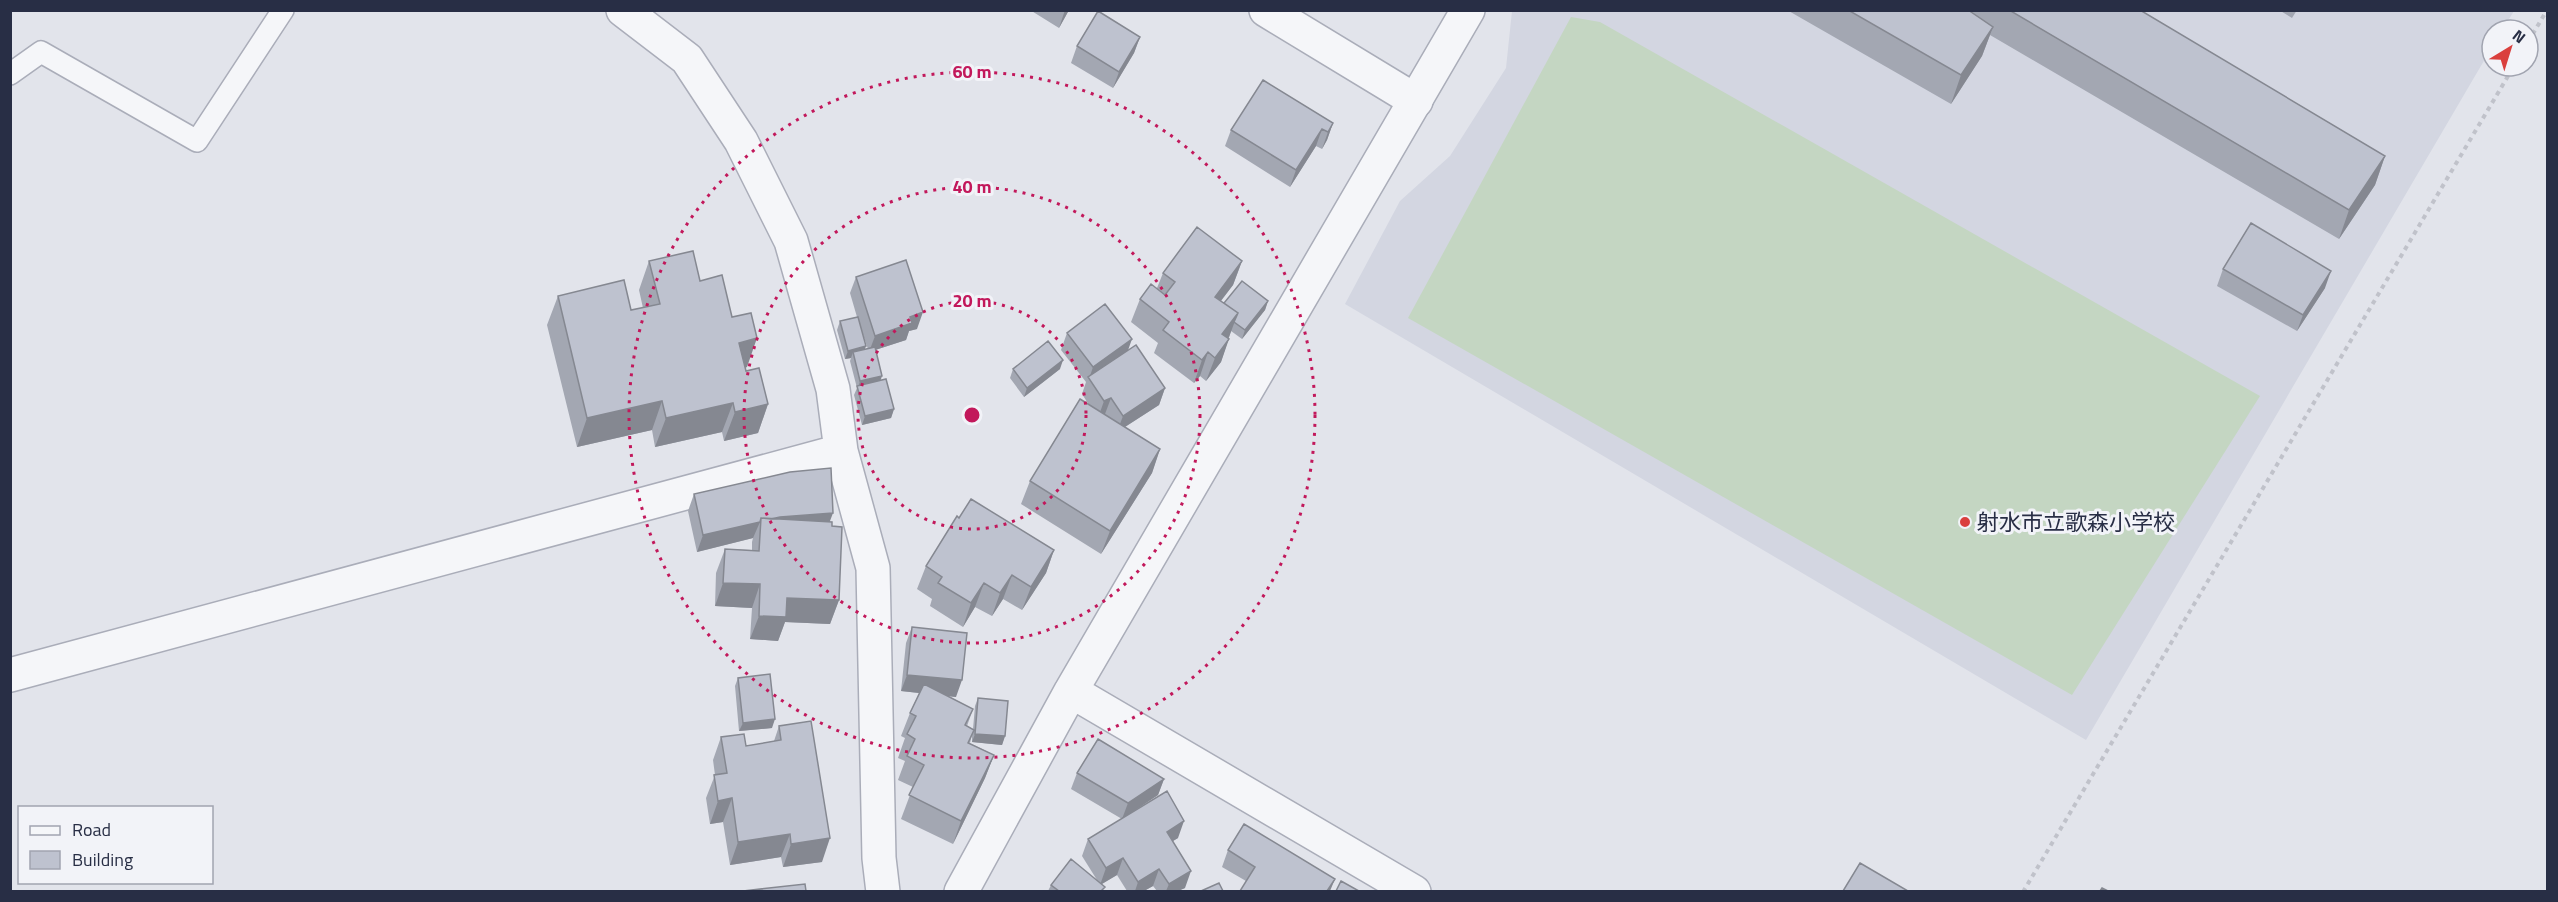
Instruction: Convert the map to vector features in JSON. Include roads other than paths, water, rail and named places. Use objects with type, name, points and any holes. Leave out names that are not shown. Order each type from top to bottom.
[{"type":"street","points":[[623,10],[687,58],[741,141],[791,241],[833,389],[841,451],[873,568],[878,812],[883,891]]},
{"type":"street","points":[[1266,10],[1416,101]]},
{"type":"street","points":[[961,891],[1071,691],[1468,10]]},
{"type":"street","points":[[10,675],[841,451]]},
{"type":"street","points":[[1071,691],[1414,891]]},
{"type":"lane","points":[[10,74],[40,52],[197,141],[283,10]]},
{"type":"place","name":"射水市立歌森小学校","points":[[1965,522]]}]
